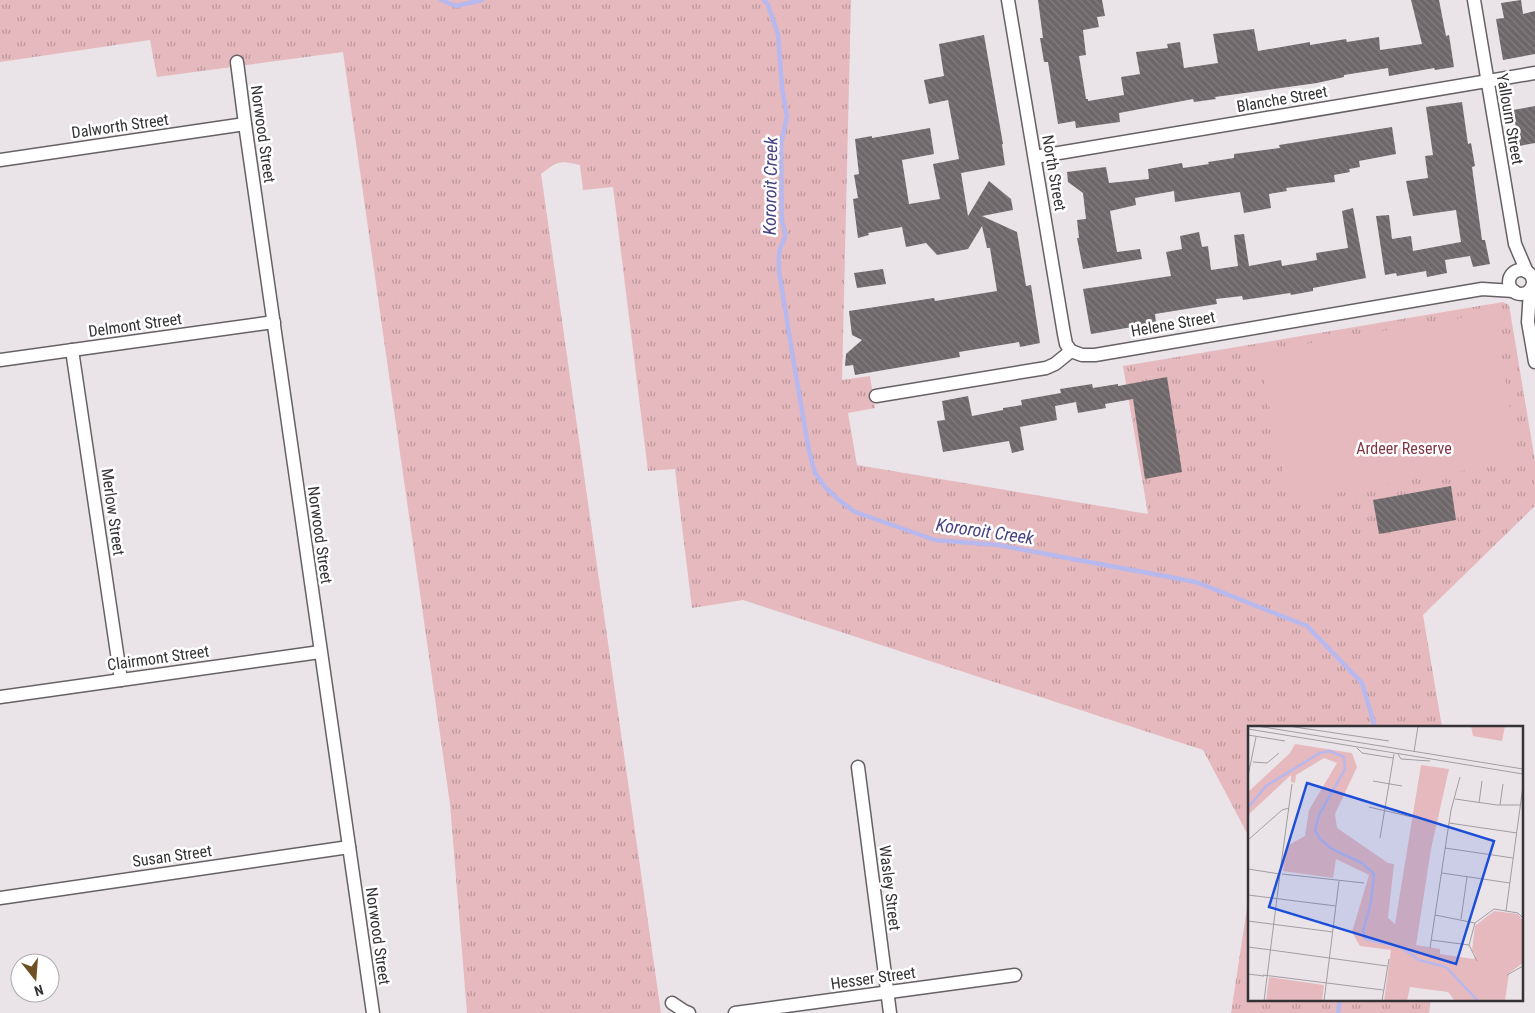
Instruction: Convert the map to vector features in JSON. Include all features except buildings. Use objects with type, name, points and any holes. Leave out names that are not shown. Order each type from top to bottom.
[{"type":"street","name":"North Street","points":[[1008,0],[1065,339],[1070,351]]},
{"type":"street","name":"Yallourn Street","points":[[1474,0],[1515,244],[1510,284],[1528,322],[1535,362]]},
{"type":"street","name":"Norwood Street","points":[[237,62],[373,1013]]},
{"type":"street","name":"Blanche Street","points":[[1035,157],[1535,73]]},
{"type":"street","name":"Dalworth Street","points":[[0,160],[245,124]]},
{"type":"street","name":"Yallourn Street","points":[[1515,244],[1533,280],[1528,322]]},
{"type":"street","points":[[1512,276],[1519,270],[1531,273]]},
{"type":"street","name":"Helene Street","points":[[1070,351],[1082,355],[1095,355],[1482,289],[1512,276]]},
{"type":"street","points":[[1515,292],[1523,294],[1532,288]]},
{"type":"street","name":"Helene Street","points":[[1482,289],[1515,292]]},
{"type":"street","name":"Delmont Street","points":[[0,360],[274,322]]},
{"type":"street","name":"Merlow Street","points":[[72,350],[121,680]]},
{"type":"street","points":[[876,396],[1046,368],[1055,364],[1070,351]]},
{"type":"street","name":"Clairmont Street","points":[[0,697],[320,652]]},
{"type":"street","name":"Wasley Street","points":[[858,767],[890,1013]]},
{"type":"street","name":"Susan Street","points":[[0,898],[349,847]]},
{"type":"street","name":"Hesser Street","points":[[735,1013],[1016,975]]},
{"type":"street","points":[[672,1003],[689,1013]]},
{"type":"green space","name":"Ardeer Reserve","points":[[0,0],[851,0],[842,380],[870,376],[875,408],[848,413],[857,465],[1148,514],[1123,366],[1503,302],[1509,305],[1535,461],[1535,506],[1423,615],[1442,726],[1248,726],[1248,835],[1203,750],[743,600],[692,608],[675,469],[648,471],[613,187],[583,190],[580,165],[567,162],[555,164],[541,174],[661,1013],[467,1013],[450,804],[343,52],[157,77],[150,40],[0,62]]},
{"type":"green space","name":"Ardeer Reserve","points":[[1495,312],[1518,461],[1289,501],[1258,352]]},
{"type":"green space","points":[[1248,902],[1248,1000],[1431,1000],[1429,1013],[1231,1013]]},
{"type":"waterway","name":"Kororoit Creek","points":[[441,0],[456,6],[482,0]]},
{"type":"waterway","name":"Kororoit Creek","points":[[764,0],[768,5],[778,34],[782,88],[787,116],[781,144],[782,222],[785,234],[779,252],[779,271],[809,451],[815,473],[825,487],[855,512],[935,540],[998,545],[1196,582],[1307,626],[1362,683],[1375,726]]},
{"type":"waterway","name":"Kororoit Creek","points":[[1338,1013],[1340,1000]]}]
